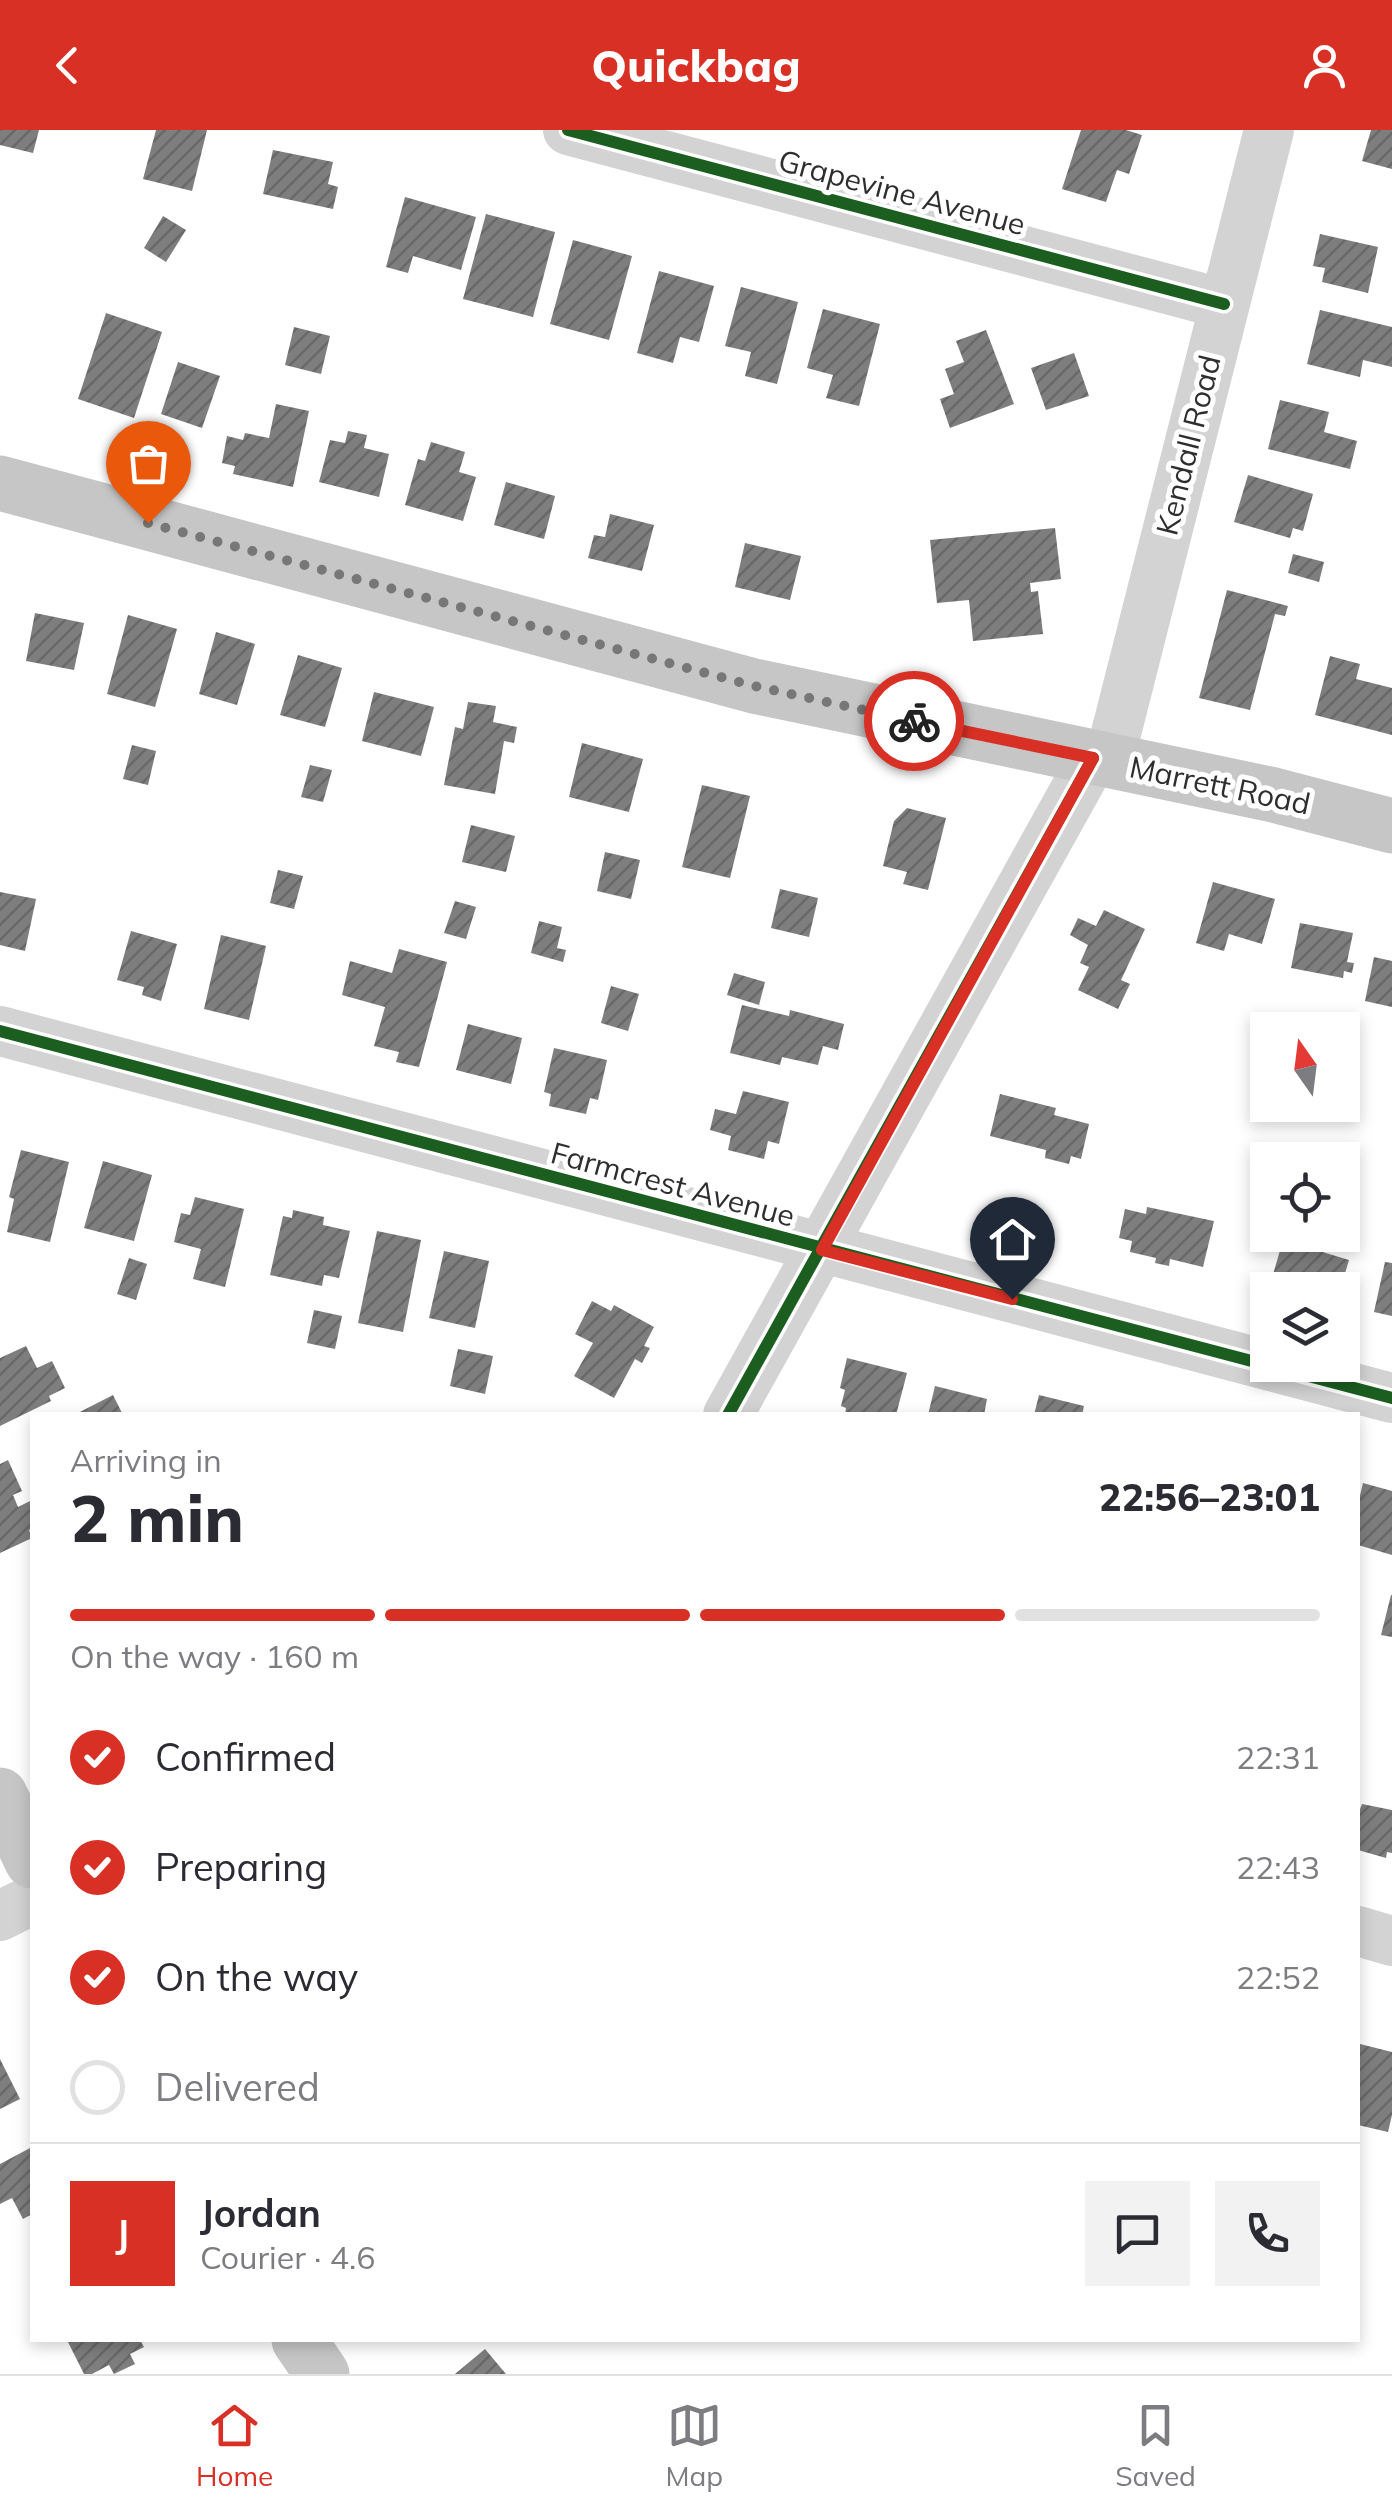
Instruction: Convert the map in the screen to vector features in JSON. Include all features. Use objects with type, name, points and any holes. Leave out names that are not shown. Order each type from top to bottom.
[{"type":"main road","name":"Marrett Road","points":[[0,484],[754,686],[1274,795],[1392,826]]},
{"type":"main road","points":[[0,1794],[30,1856]]},
{"type":"main road","points":[[300,2342],[322,2374]]},
{"type":"street","name":"Grapevine Avenue","points":[[568,130],[1224,304]]},
{"type":"street","name":"Kendall Road","points":[[730,1412],[1101,760],[1269,130]]},
{"type":"street","name":"Farmcrest Avenue","points":[[0,1031],[1392,1398]]},
{"type":"street","points":[[0,1916],[30,1901]]},
{"type":"street","points":[[1360,1932],[1392,1941]]},
{"type":"building","points":[[0,130],[39,130],[33,153],[0,145]]},
{"type":"building","points":[[156,130],[207,130],[192,191],[143,179]]},
{"type":"building","points":[[1081,130],[1126,130],[1142,135],[1129,174],[1117,170],[1106,202],[1062,189]]},
{"type":"building","points":[[1371,130],[1392,130],[1392,169],[1362,161]]},
{"type":"building","points":[[273,150],[333,162],[328,184],[338,187],[333,209],[263,194]]},
{"type":"building","points":[[405,197],[476,217],[461,270],[413,256],[408,273],[386,267]]},
{"type":"building","points":[[486,214],[555,232],[533,317],[463,299]]},
{"type":"building","points":[[163,216],[186,230],[166,262],[144,248]]},
{"type":"building","points":[[1320,234],[1378,247],[1368,293],[1322,282],[1325,268],[1313,266]]},
{"type":"building","points":[[573,240],[632,256],[609,340],[550,324]]},
{"type":"building","points":[[659,271],[714,286],[699,342],[680,337],[673,363],[637,353]]},
{"type":"building","points":[[741,287],[798,302],[777,384],[745,376],[751,352],[725,346]]},
{"type":"building","points":[[823,309],[880,324],[859,406],[826,398],[833,375],[807,368]]},
{"type":"building","points":[[1320,310],[1392,327],[1392,367],[1363,360],[1360,377],[1307,364]]},
{"type":"building","points":[[106,313],[162,332],[134,418],[78,399]]},
{"type":"building","points":[[294,327],[330,336],[321,374],[285,365]]},
{"type":"building","points":[[986,330],[1014,404],[950,428],[940,399],[954,394],[945,369],[964,362],[956,341]]},
{"type":"building","points":[[1074,353],[1089,396],[1046,410],[1031,368]]},
{"type":"building","points":[[178,362],[220,376],[202,428],[161,414]]},
{"type":"building","points":[[1280,400],[1329,412],[1324,432],[1357,441],[1350,469],[1268,449]]},
{"type":"building","points":[[276,404],[309,411],[293,487],[233,474],[235,466],[222,463],[227,436],[243,440],[245,433],[269,438]]},
{"type":"building","points":[[348,431],[367,435],[364,448],[389,454],[379,497],[319,482],[330,440],[345,443]]},
{"type":"building","points":[[431,442],[465,452],[459,472],[476,477],[463,521],[405,505],[418,459],[425,461]]},
{"type":"building","points":[[1248,475],[1313,494],[1303,531],[1293,528],[1290,538],[1234,522]]},
{"type":"building","points":[[506,482],[555,496],[544,539],[494,525]]},
{"type":"building","points":[[610,514],[654,525],[642,571],[588,558],[594,535],[605,537]]},
{"type":"building","points":[[1055,528],[1061,579],[1030,583],[1031,592],[1038,591],[1043,634],[973,641],[969,600],[937,603],[930,540]]},
{"type":"building","points":[[745,543],[801,556],[790,600],[735,587]]},
{"type":"building","points":[[1293,554],[1324,562],[1319,582],[1288,573]]},
{"type":"building","points":[[1227,590],[1288,606],[1285,616],[1275,614],[1250,710],[1199,698]]},
{"type":"building","points":[[35,613],[84,623],[74,670],[26,661]]},
{"type":"building","points":[[128,615],[177,629],[155,707],[107,694]]},
{"type":"building","points":[[216,632],[255,644],[237,705],[199,694]]},
{"type":"building","points":[[298,655],[342,668],[325,727],[280,715]]},
{"type":"building","points":[[1330,656],[1360,664],[1356,679],[1392,688],[1392,735],[1315,715]]},
{"type":"building","points":[[374,692],[434,707],[421,756],[362,741]]},
{"type":"building","points":[[468,702],[496,706],[493,722],[517,727],[514,743],[504,741],[495,794],[444,785],[455,727],[463,729]]},
{"type":"building","points":[[582,743],[643,759],[629,812],[569,797]]},
{"type":"building","points":[[132,745],[156,751],[148,785],[123,779]]},
{"type":"building","points":[[310,765],[332,770],[323,802],[301,797]]},
{"type":"building","points":[[702,785],[750,796],[730,878],[682,867]]},
{"type":"building","points":[[907,808],[946,818],[928,890],[903,884],[907,872],[883,866],[894,821]]},
{"type":"building","points":[[471,825],[515,836],[506,872],[462,862]]},
{"type":"building","points":[[605,852],[640,860],[631,899],[597,891]]},
{"type":"building","points":[[278,870],[303,876],[294,909],[270,903]]},
{"type":"building","points":[[1213,882],[1275,899],[1262,944],[1229,934],[1224,951],[1196,943]]},
{"type":"building","points":[[780,889],[818,898],[809,937],[771,928]]},
{"type":"building","points":[[0,892],[36,899],[25,951],[0,945]]},
{"type":"building","points":[[455,901],[476,907],[466,939],[444,933]]},
{"type":"building","points":[[1104,910],[1145,929],[1121,980],[1130,984],[1118,1009],[1078,990],[1089,967],[1080,963],[1088,945],[1070,935],[1078,918],[1096,926]]},
{"type":"building","points":[[539,921],[562,927],[557,948],[566,950],[563,962],[531,953]]},
{"type":"building","points":[[1300,923],[1353,933],[1347,962],[1354,963],[1352,973],[1344,971],[1343,978],[1291,968]]},
{"type":"building","points":[[131,931],[177,944],[161,1001],[142,995],[144,987],[117,980]]},
{"type":"building","points":[[221,935],[266,946],[249,1020],[204,1009]]},
{"type":"building","points":[[399,949],[447,962],[419,1067],[396,1062],[399,1052],[374,1046],[385,1007],[342,995],[350,961],[392,973]]},
{"type":"building","points":[[1374,957],[1392,961],[1392,1007],[1365,1001]]},
{"type":"building","points":[[734,973],[765,982],[759,1005],[727,995]]},
{"type":"building","points":[[611,986],[639,994],[628,1031],[601,1023]]},
{"type":"building","points":[[742,1005],[789,1016],[790,1010],[844,1024],[838,1050],[823,1046],[818,1065],[782,1057],[780,1065],[730,1053]]},
{"type":"building","points":[[468,1024],[522,1038],[511,1084],[456,1070]]},
{"type":"building","points":[[554,1048],[607,1060],[598,1100],[590,1098],[586,1114],[549,1106],[551,1094],[544,1092]]},
{"type":"building","points":[[743,1091],[789,1102],[779,1144],[768,1141],[764,1159],[728,1150],[731,1136],[710,1130],[715,1109],[736,1114]]},
{"type":"building","points":[[1000,1094],[1056,1108],[1054,1115],[1089,1124],[1081,1159],[1071,1156],[1069,1164],[1045,1158],[1046,1150],[990,1136]]},
{"type":"building","points":[[21,1150],[69,1162],[50,1242],[7,1232],[14,1199],[9,1197]]},
{"type":"building","points":[[103,1161],[152,1175],[134,1241],[84,1228]]},
{"type":"building","points":[[195,1197],[244,1209],[225,1287],[193,1279],[201,1249],[174,1242],[181,1213],[190,1215]]},
{"type":"building","points":[[1147,1207],[1214,1221],[1203,1267],[1170,1259],[1169,1266],[1155,1263],[1156,1258],[1130,1252],[1132,1241],[1119,1238],[1125,1209],[1146,1214]]},
{"type":"building","points":[[293,1210],[324,1217],[323,1225],[350,1231],[339,1278],[324,1275],[322,1286],[270,1275],[283,1216],[292,1218]]},
{"type":"building","points":[[377,1231],[421,1240],[403,1332],[358,1323]]},
{"type":"building","points":[[444,1251],[489,1261],[475,1328],[429,1318]]},
{"type":"building","points":[[1280,1252],[1323,1252],[1349,1260],[1345,1272],[1274,1272]]},
{"type":"building","points":[[129,1258],[147,1264],[136,1300],[117,1294]]},
{"type":"building","points":[[1385,1262],[1392,1263],[1392,1316],[1374,1312]]},
{"type":"building","points":[[592,1301],[611,1311],[614,1305],[654,1327],[644,1346],[650,1348],[642,1363],[635,1359],[614,1398],[574,1376],[593,1343],[575,1334]]},
{"type":"building","points":[[314,1310],[342,1316],[335,1349],[307,1343]]},
{"type":"building","points":[[26,1346],[37,1368],[52,1361],[65,1388],[49,1396],[51,1401],[0,1426],[0,1358]]},
{"type":"building","points":[[458,1349],[493,1356],[485,1394],[450,1386]]},
{"type":"building","points":[[847,1358],[907,1373],[897,1412],[845,1412],[841,1406],[845,1390],[840,1388]]},
{"type":"building","points":[[935,1386],[987,1399],[985,1412],[929,1412]]},
{"type":"building","points":[[113,1395],[122,1412],[80,1412]]},
{"type":"building","points":[[1039,1395],[1084,1406],[1083,1412],[1035,1412]]},
{"type":"building","points":[[8,1460],[22,1491],[13,1495],[18,1507],[30,1501],[30,1539],[0,1553],[0,1464]]},
{"type":"building","points":[[1363,1483],[1392,1491],[1392,1555],[1360,1546]]},
{"type":"building","points":[[1392,1595],[1392,1637],[1381,1635]]},
{"type":"building","points":[[1362,1804],[1392,1810],[1392,1853],[1387,1852],[1386,1858],[1360,1851]]},
{"type":"building","points":[[1360,2044],[1392,2052],[1392,2115],[1388,2132],[1360,2125]]},
{"type":"building","points":[[0,2059],[20,2099],[0,2109]]},
{"type":"building","points":[[30,2148],[30,2215],[23,2219],[12,2198],[0,2204],[0,2164]]},
{"type":"building","points":[[68,2342],[141,2342],[144,2347],[130,2354],[135,2364],[114,2374],[109,2365],[84,2374]]},
{"type":"building","points":[[485,2349],[506,2374],[455,2374]]},
{"type":"cycle path","points":[[568,130],[1224,304]]},
{"type":"cycle path","points":[[730,1412],[1093,758]]},
{"type":"cycle path","points":[[0,1031],[1392,1398]]},
{"type":"way so far","points":[[148,523],[754,686],[914,721]]},
{"type":"route","points":[[914,721],[1093,758],[822,1250],[1012,1299]]}]
